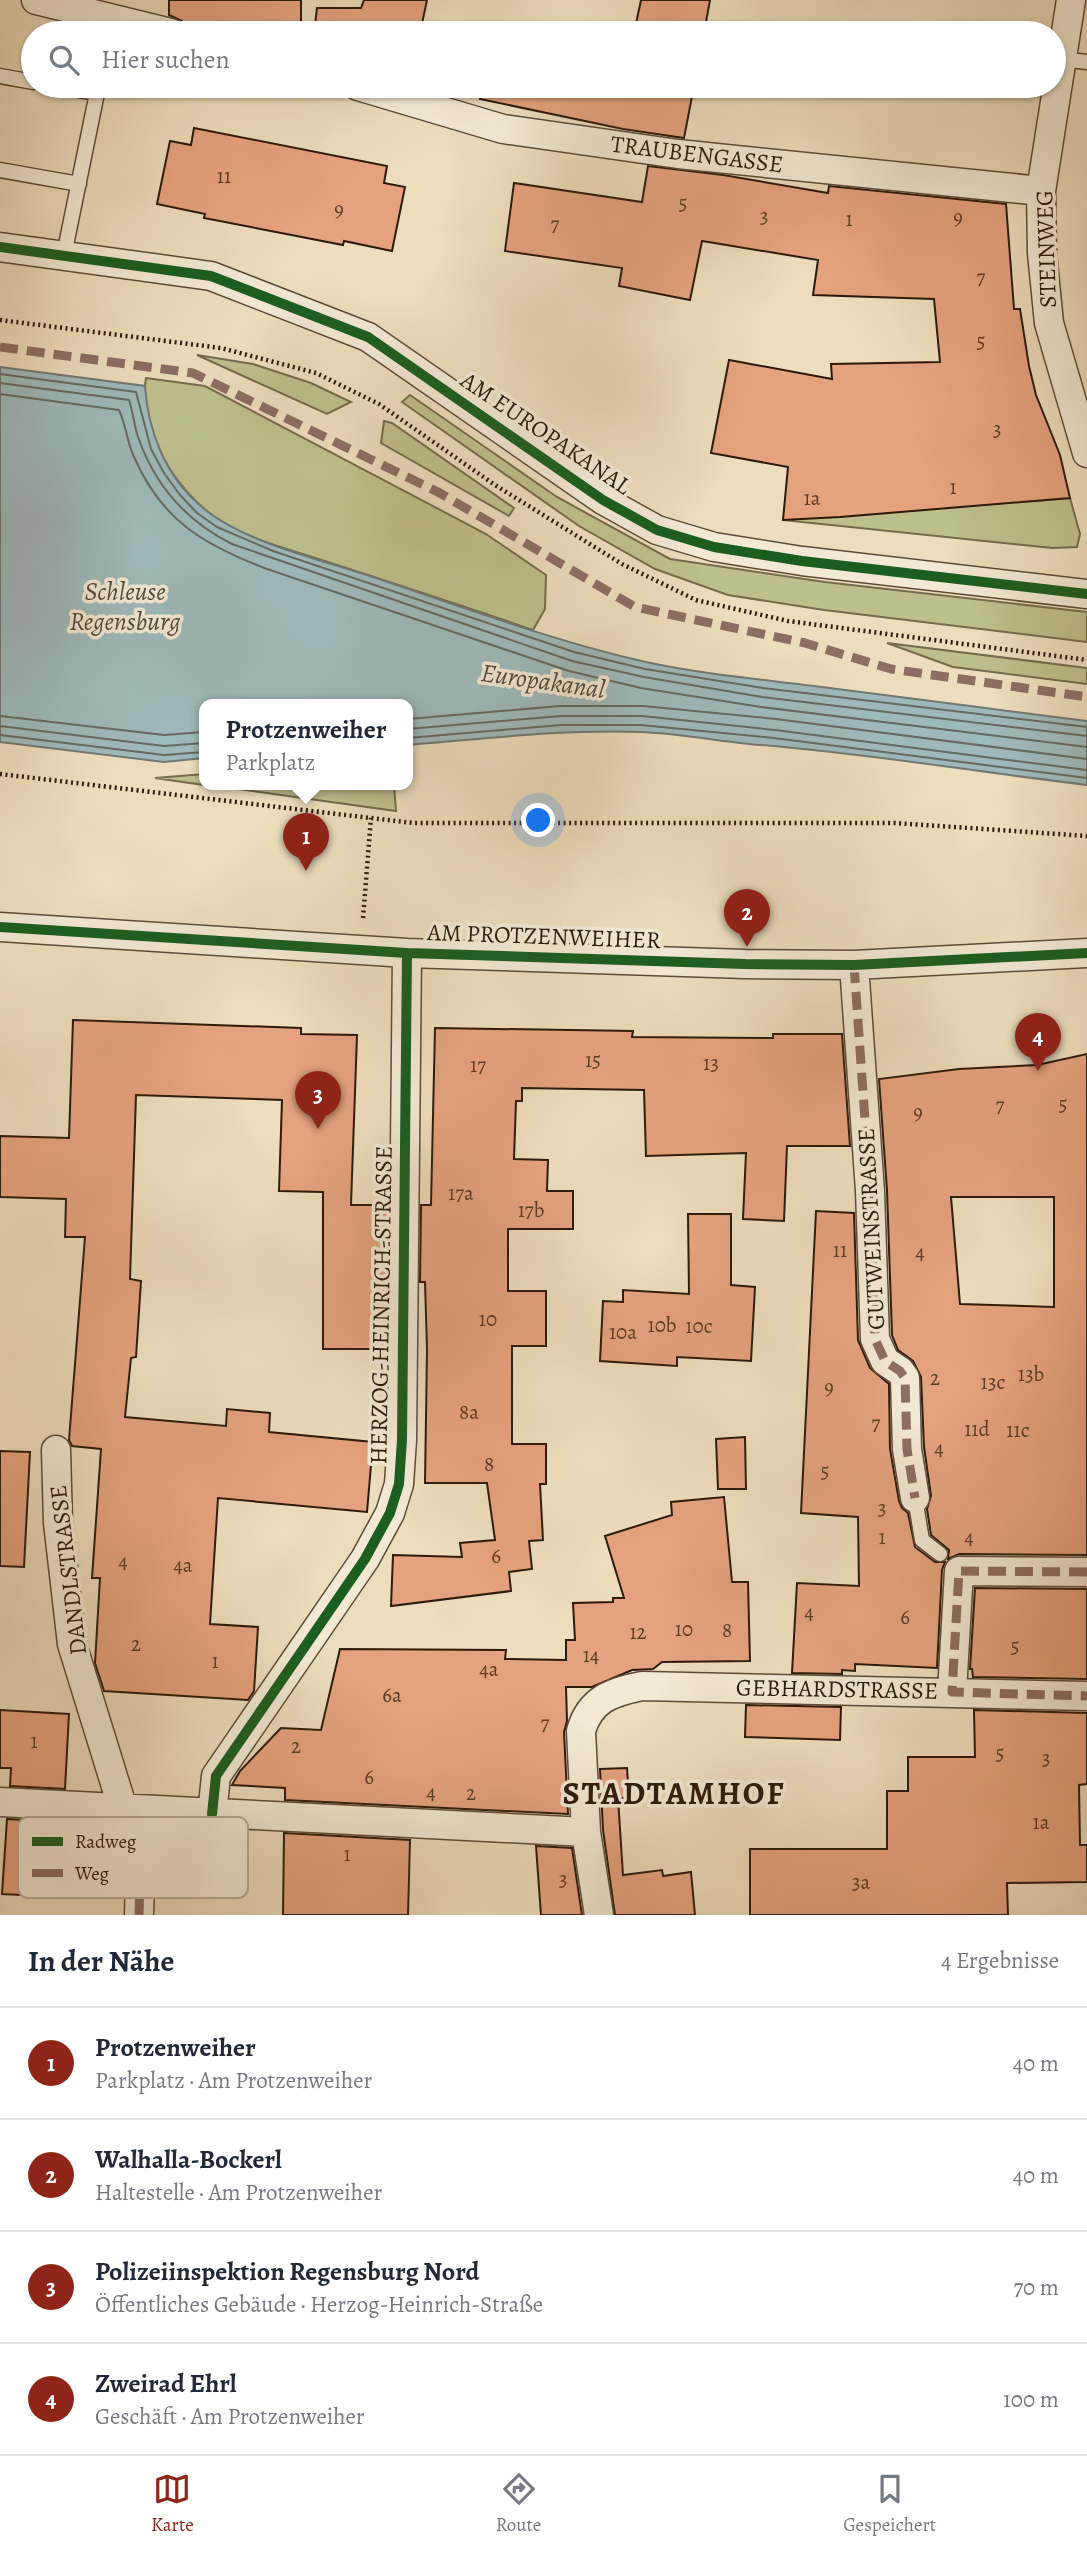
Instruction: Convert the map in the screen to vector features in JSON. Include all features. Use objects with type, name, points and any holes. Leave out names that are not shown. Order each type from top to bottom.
[{"type":"street","name":"STEINWEG","points":[[1066,93],[1074,61],[1071,0]]},
{"type":"street","points":[[36,1],[120,21]]},
{"type":"street","name":"TRAUBENGASSE","points":[[398,98],[503,129],[678,154],[1041,191]]},
{"type":"street","name":"STEINWEG","points":[[1065,98],[1041,191],[1042,253],[1049,323],[1087,453]]},
{"type":"street","name":"AM EUROPAKANAL","points":[[0,247],[211,276],[368,337],[603,500],[657,530],[714,547],[802,561],[1087,594]]},
{"type":"street","name":"AM PROTZENWEIHER","points":[[0,928],[407,953],[854,965],[1087,953]]},
{"type":"street","name":"HERZOG-HEINRICH-STRASSE","points":[[212,1814],[216,1776],[365,1559],[390,1513],[399,1484],[402,1428],[407,953]]},
{"type":"street","name":"GUTWEINSTRASSE","points":[[854,965],[870,1191],[875,1339],[885,1362],[901,1371],[905,1378],[907,1449],[915,1498]]},
{"type":"street","name":"DANDLSTRASSE","points":[[55,1450],[58,1523],[72,1644],[133,1809],[133,1817]]},
{"type":"street","points":[[953,1692],[951,1564],[1087,1572]]},
{"type":"street","name":"GEBHARDSTRASSE","points":[[586,1832],[581,1731],[585,1717],[607,1696],[642,1686],[1087,1696]]},
{"type":"street","points":[[0,1802],[586,1832],[599,1915]]},
{"type":"lane","points":[[0,76],[21,80]]},
{"type":"lane","points":[[64,255],[96,98]]},
{"type":"lane","points":[[0,170],[79,184]]},
{"type":"lane","name":"GUTWEINSTRASSE","points":[[915,1498],[922,1540],[951,1564]]},
{"type":"path","points":[[0,320],[221,348],[316,373],[379,404],[495,485],[622,564],[696,600],[788,621],[1087,660]]},
{"type":"path","points":[[0,774],[413,823],[895,823],[1087,836]]},
{"type":"path","points":[[361,950],[371,818]]},
{"type":"green space","points":[[197,355],[253,364],[311,383],[351,402],[327,414]]},
{"type":"green space","points":[[146,378],[205,386],[486,534],[546,575],[545,609],[533,630],[272,544],[217,519],[202,507],[174,476],[163,457],[147,418]]},
{"type":"green space","points":[[410,395],[557,497],[670,559],[825,582],[1087,612],[1087,642],[824,610],[728,595],[655,569],[579,526],[402,402]]},
{"type":"green space","points":[[384,421],[392,423],[514,508],[509,516],[381,443]]},
{"type":"green space","points":[[1070,498],[1080,534],[1077,547],[1052,548],[783,520]]},
{"type":"green space","points":[[887,643],[1087,668],[1087,684],[953,667]]},
{"type":"green space","points":[[199,774],[199,784],[155,778]]},
{"type":"green space","points":[[246,790],[394,790],[396,811]]},
{"type":"water","name":"Schleuse Regensburg","points":[[0,367],[145,386],[155,437],[178,482],[202,507],[238,530],[260,540],[542,634],[646,662],[730,676],[1087,721],[1087,785],[843,753],[655,733],[553,733],[413,745],[413,699],[199,699],[199,758],[164,762],[0,742]]},
{"type":"building","points":[[169,0],[301,0],[301,21],[182,21],[169,15]]},
{"type":"building","points":[[364,0],[427,0],[423,21],[315,21],[317,8],[361,8]]},
{"type":"building","points":[[641,0],[710,0],[706,21],[637,21]]},
{"type":"building","points":[[692,98],[684,138],[623,129],[480,99]]},
{"type":"building","points":[[194,128],[387,166],[384,183],[405,187],[392,251],[344,241],[343,245],[204,218],[205,214],[157,204],[170,141],[191,145]]},
{"type":"building","points":[[648,166],[723,175],[828,193],[829,186],[1006,204],[1014,309],[1020,309],[1036,395],[1060,455],[1070,498],[783,520],[788,467],[711,453],[729,360],[832,379],[831,364],[940,362],[934,299],[813,295],[818,260],[702,241],[690,300],[619,286],[622,268],[505,251],[514,183],[642,202]]},
{"type":"building","points":[[73,1020],[301,1028],[301,1034],[357,1035],[351,1205],[388,1205],[387,1293],[382,1349],[323,1349],[323,1192],[279,1191],[282,1100],[136,1095],[130,1279],[141,1281],[136,1357],[131,1358],[125,1417],[226,1426],[227,1409],[270,1413],[269,1432],[373,1442],[367,1512],[218,1498],[210,1624],[258,1627],[254,1691],[248,1700],[104,1691],[95,1663],[100,1578],[92,1578],[101,1449],[72,1446],[69,1440],[85,1237],[65,1237],[66,1199],[0,1197],[0,1136],[69,1138]]},
{"type":"building","points":[[435,1028],[633,1031],[632,1037],[773,1038],[773,1034],[842,1034],[850,1146],[787,1146],[784,1221],[743,1219],[746,1153],[646,1156],[644,1090],[522,1088],[522,1101],[516,1101],[514,1159],[548,1160],[547,1191],[573,1191],[573,1229],[508,1229],[508,1291],[546,1291],[546,1346],[512,1346],[512,1444],[546,1444],[546,1484],[540,1484],[543,1540],[529,1541],[532,1569],[509,1572],[511,1591],[391,1606],[393,1555],[462,1557],[460,1543],[495,1540],[487,1483],[425,1483],[427,1349],[425,1282],[420,1282],[421,1205],[431,1205]]},
{"type":"building","points":[[1087,1054],[1087,1555],[959,1554],[948,1559],[949,1550],[931,1535],[927,1509],[931,1496],[924,1447],[921,1377],[913,1361],[898,1350],[892,1335],[887,1190],[879,1079],[959,1069],[1037,1065]],"holes":[[[951,1197],[1054,1197],[1054,1307],[960,1304]]]},
{"type":"building","points":[[816,1211],[854,1213],[858,1340],[870,1368],[889,1384],[890,1449],[899,1501],[908,1513],[915,1547],[935,1562],[945,1562],[942,1570],[937,1668],[855,1664],[855,1671],[842,1670],[842,1674],[792,1673],[797,1583],[859,1586],[858,1517],[801,1513]]},
{"type":"building","points":[[688,1214],[731,1214],[731,1285],[755,1287],[751,1361],[677,1357],[677,1366],[600,1361],[603,1301],[623,1302],[623,1290],[689,1294]]},
{"type":"building","points":[[745,1437],[746,1489],[718,1489],[716,1439]]},
{"type":"building","points":[[0,1451],[30,1452],[24,1567],[0,1566]]},
{"type":"building","points":[[724,1497],[732,1582],[748,1582],[750,1661],[662,1662],[653,1669],[632,1670],[592,1687],[566,1687],[567,1721],[564,1732],[568,1814],[285,1800],[285,1788],[232,1785],[240,1771],[281,1728],[321,1730],[340,1649],[506,1650],[505,1659],[566,1660],[566,1640],[575,1640],[573,1603],[613,1602],[613,1598],[624,1598],[605,1536],[672,1515],[671,1502]]},
{"type":"building","points":[[975,1588],[1087,1589],[1087,1679],[973,1677],[970,1669]]},
{"type":"building","points":[[746,1705],[841,1707],[840,1740],[745,1737]]},
{"type":"building","points":[[0,1710],[69,1714],[65,1789],[10,1786],[11,1768],[0,1768]]},
{"type":"building","points":[[974,1710],[1087,1713],[1087,1784],[1079,1785],[1080,1845],[1087,1845],[1087,1882],[1007,1883],[1008,1915],[750,1915],[750,1849],[887,1849],[887,1791],[908,1791],[908,1757],[975,1757]]},
{"type":"building","points":[[627,1768],[629,1798],[618,1798],[623,1875],[662,1870],[663,1876],[691,1872],[695,1915],[615,1915],[603,1830],[600,1769]]},
{"type":"building","points":[[7,1819],[18,1820],[18,1895],[2,1894]]},
{"type":"building","points":[[284,1833],[410,1840],[408,1915],[283,1915]]},
{"type":"building","points":[[536,1846],[572,1848],[582,1915],[541,1915]]},
{"type":"marked path","points":[[0,347],[193,373],[438,492],[635,607],[805,643],[891,669],[1087,697]]},
{"type":"marked path","points":[[854,965],[870,1191],[875,1339],[885,1361],[905,1378],[907,1449],[915,1498]]},
{"type":"marked path","points":[[1087,1572],[959,1571],[952,1692],[1087,1696]]},
{"type":"marked path","points":[[142,1810],[142,1817]]},
{"type":"marked path","points":[[139,1898],[139,1915]]},
{"type":"cycle path","points":[[0,247],[211,276],[368,337],[603,500],[657,530],[714,547],[802,561],[1087,594]]},
{"type":"cycle path","points":[[0,927],[407,953],[745,964],[854,965],[1087,953]]},
{"type":"cycle path","points":[[212,1814],[216,1776],[365,1559],[390,1513],[399,1484],[402,1440],[407,953]]},
{"type":"place","name":"Protzenweiher","points":[[306,871]]},
{"type":"place","name":"Walhalla-Bockerl","points":[[747,947]]},
{"type":"place","name":"Zweirad Ehrl","points":[[1038,1071]]},
{"type":"place","name":"Polizeiinspektion Regensburg Nord","points":[[318,1129]]},
{"type":"district","name":"STADTAMHOF","points":[[674,1793]]},
{"type":"water label","name":"Europakanal","points":[[543,681]]}]
